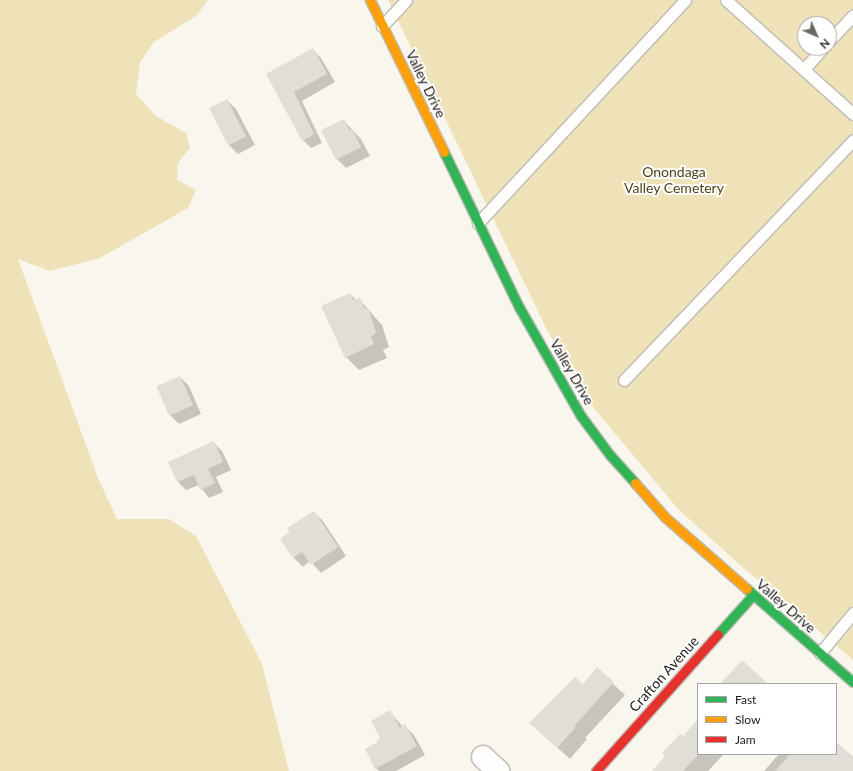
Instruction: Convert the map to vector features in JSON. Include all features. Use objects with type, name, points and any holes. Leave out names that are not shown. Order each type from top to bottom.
[{"type":"main road","name":"Valley Drive","points":[[370,0],[519,307],[586,423],[610,455],[665,517],[853,682]]},
{"type":"main road","name":"Crafton Avenue","points":[[596,771],[753,595]]},
{"type":"lane","points":[[382,26],[406,0]]},
{"type":"lane","points":[[478,223],[684,0]]},
{"type":"lane","points":[[726,0],[853,114]]},
{"type":"lane","points":[[837,33],[853,16]]},
{"type":"lane","points":[[804,69],[816,56]]},
{"type":"lane","points":[[624,380],[853,140]]},
{"type":"lane","points":[[820,653],[853,613]]},
{"type":"green space","points":[[0,0],[208,0],[196,16],[154,42],[140,62],[136,94],[156,116],[186,133],[190,148],[178,163],[177,180],[196,190],[188,208],[100,258],[50,271],[18,259],[98,478],[117,519],[169,519],[196,536],[262,664],[289,771],[0,771]]},
{"type":"green space","name":"Onondaga Valley Cemetery","points":[[388,0],[853,0],[853,660],[739,564],[678,509],[593,407],[548,332]]},
{"type":"building","points":[[313,48],[327,74],[294,92],[314,134],[302,141],[266,74]]},
{"type":"building","points":[[227,99],[246,136],[228,146],[209,108]]},
{"type":"building","points":[[344,119],[349,130],[352,129],[361,147],[336,160],[321,130]]},
{"type":"building","points":[[350,293],[353,300],[360,298],[364,308],[369,310],[376,333],[371,336],[374,344],[345,358],[321,306]]},
{"type":"building","points":[[180,376],[193,405],[169,416],[156,387]]},
{"type":"building","points":[[214,441],[223,462],[208,469],[215,483],[200,490],[194,475],[177,482],[168,462]]},
{"type":"building","points":[[314,511],[338,547],[311,565],[302,552],[293,558],[280,539],[290,532],[287,528]]},
{"type":"building","points":[[742,660],[767,683],[721,683]]},
{"type":"building","points":[[597,667],[614,682],[574,726],[576,727],[557,748],[529,723],[575,677],[583,684]]},
{"type":"building","points":[[390,710],[400,728],[405,724],[417,746],[375,769],[365,749],[378,742],[377,740],[380,738],[371,721]]},
{"type":"building","points":[[697,720],[698,755],[683,771],[652,771],[665,756],[662,753],[680,734],[683,736]]},
{"type":"building","points":[[837,743],[853,758],[853,771],[775,771],[789,755],[837,755]]},
{"type":"traffic: fast","points":[[444,152],[519,307],[581,416],[610,455],[635,483]]},
{"type":"traffic: fast","points":[[747,589],[853,682]]},
{"type":"traffic: fast","points":[[718,634],[753,595]]},
{"type":"traffic: slow","points":[[370,0],[444,152]]},
{"type":"traffic: slow","points":[[635,483],[665,517],[747,589]]},
{"type":"traffic: jam","points":[[596,771],[718,634]]}]
